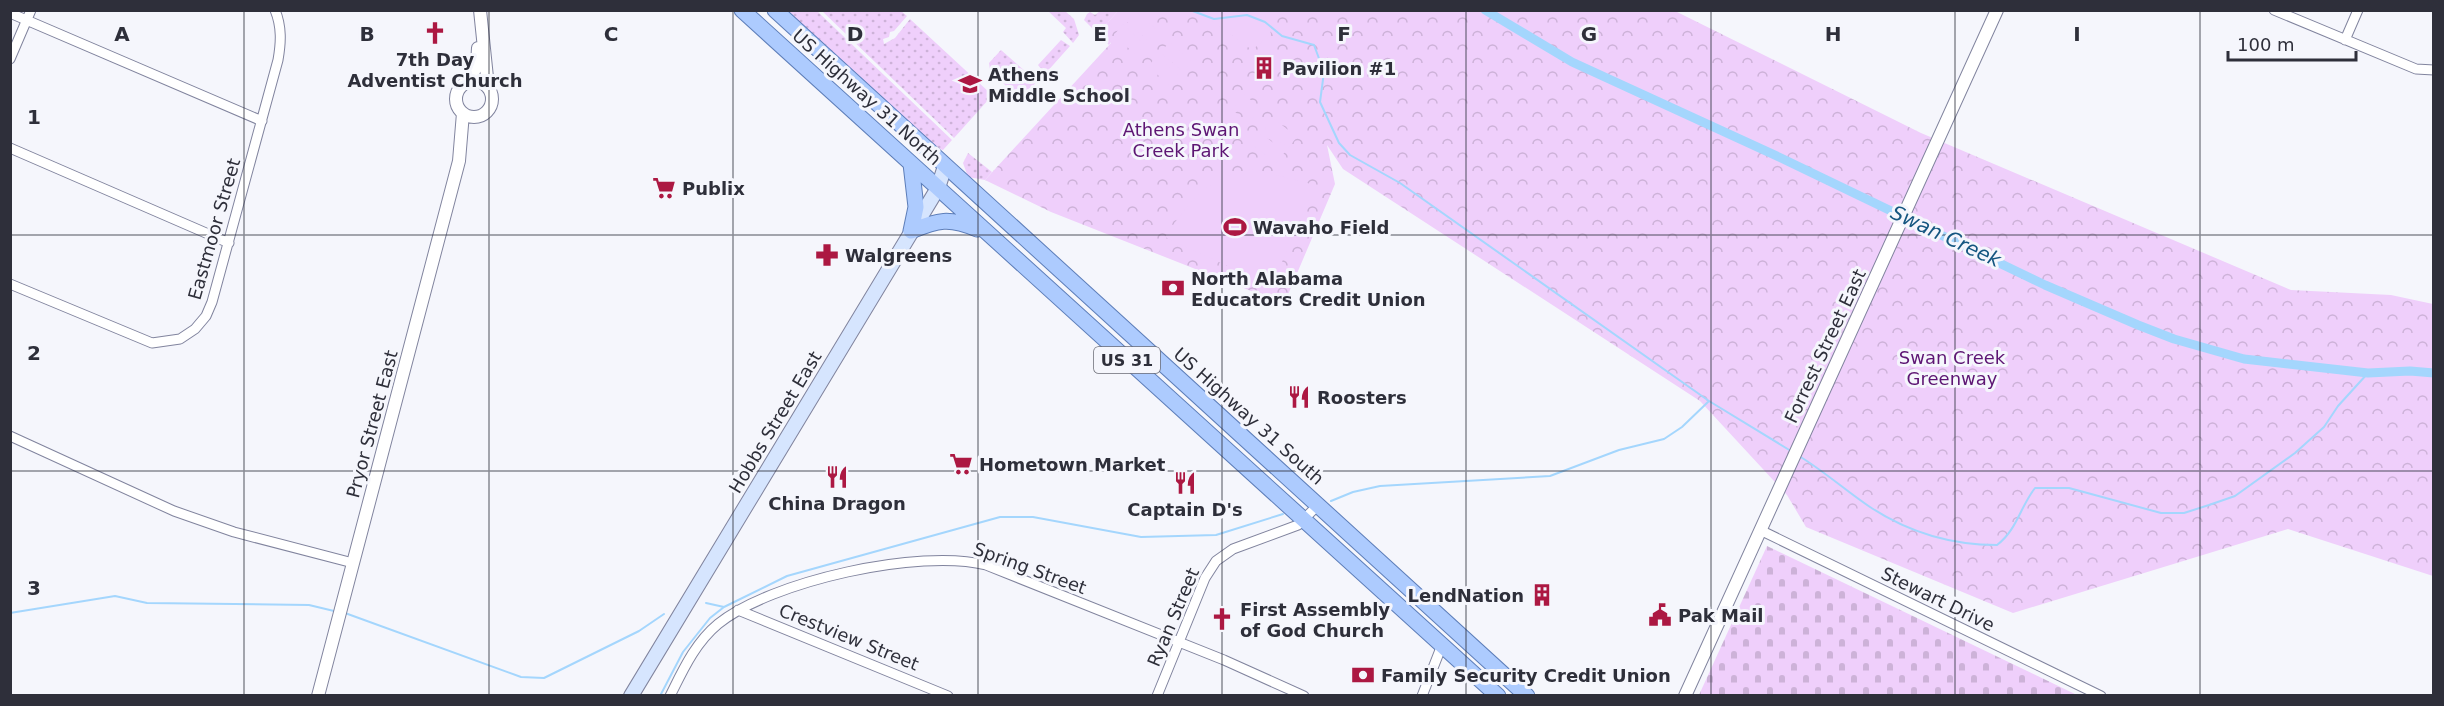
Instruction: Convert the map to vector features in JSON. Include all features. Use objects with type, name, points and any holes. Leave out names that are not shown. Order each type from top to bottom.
[{"type":"main road","name":"US Highway 31 North","points":[[742,10],[938,188]]},
{"type":"main road","name":"US Highway 31 North","points":[[775,10],[945,166]]},
{"type":"main road","points":[[911,164],[916,207],[911,231]]},
{"type":"main road","name":"Hobbs Street East","points":[[631,696],[938,188],[945,166]]},
{"type":"main road","name":"US Highway 31 South","points":[[945,166],[1527,696]]},
{"type":"main road","name":"US 31","points":[[938,188],[1498,696]]},
{"type":"main road","points":[[911,231],[934,222],[957,221],[988,234]]},
{"type":"street","name":"Eastmoor Street","points":[[10,284],[135,338],[152,343],[180,339],[206,316],[229,243],[281,44],[279,21],[275,10]]},
{"type":"street","points":[[480,10],[488,87],[492,100],[484,114],[474,117],[463,113],[458,105],[457,95],[462,86],[470,81],[477,64],[482,32]]},
{"type":"street","name":"Forrest Street East","points":[[1685,696],[1897,235],[1997,10]]},
{"type":"street","points":[[2274,10],[2416,69],[2433,70]]},
{"type":"street","points":[[2345,40],[2358,10]]},
{"type":"street","points":[[10,13],[29,15],[262,121]]},
{"type":"street","points":[[10,59],[29,15]]},
{"type":"street","points":[[470,81],[480,82],[488,87]]},
{"type":"street","name":"Pryor Street East","points":[[459,161],[463,113]]},
{"type":"street","name":"Pryor Street East","points":[[318,696],[459,161],[473,126],[484,114]]},
{"type":"street","points":[[10,148],[229,243]]},
{"type":"street","points":[[10,436],[174,511],[234,532],[353,563]]},
{"type":"street","name":"Ryan Street","points":[[1157,696],[1205,578],[1216,561],[1233,549],[1298,525],[1318,505]]},
{"type":"street","name":"Stewart Drive","points":[[1761,530],[2101,696]]},
{"type":"street","name":"Spring Street","points":[[670,696],[698,645],[719,623],[738,610],[830,577],[893,564],[946,559],[966,560],[986,565],[1179,642],[1304,696]]},
{"type":"street","name":"Crestview Street","points":[[738,610],[948,696]]},
{"type":"street","points":[[1422,696],[1442,645]]},
{"type":"green space","points":[[780,11],[817,11],[952,140],[943,150],[939,149]]},
{"type":"green space","points":[[822,11],[901,11],[907,16],[894,31],[890,32],[889,37],[883,39],[884,44],[895,38],[910,19],[990,93],[989,99],[954,138]]},
{"type":"green space","points":[[1048,11],[1065,11],[1074,19],[1079,35],[1073,43],[1063,32],[1066,28]]},
{"type":"green space","points":[[1100,11],[1118,11],[1100,31],[1111,42],[1109,45],[1084,20],[1090,12],[1095,15]]},
{"type":"green space","name":"Swan Creek Greenway","points":[[1118,11],[1675,11],[1921,133],[2291,290],[2391,295],[2433,304],[2433,576],[2288,529],[2013,613],[1806,527],[1787,495],[1700,401],[1343,169],[1327,145],[1335,184],[1284,304],[1051,212],[985,180],[1111,43],[1100,31]]},
{"type":"green space","points":[[1135,11],[1158,31],[1148,41],[1126,21]]},
{"type":"green space","points":[[1198,11],[1264,11],[1271,34],[1252,50]]},
{"type":"green space","points":[[1123,24],[1145,45],[1136,55],[1114,35]]},
{"type":"green space","points":[[1061,40],[1070,46],[1045,74],[1038,65]]},
{"type":"green space","points":[[1170,42],[1192,62],[1183,72],[1160,52]]},
{"type":"green space","points":[[1001,50],[1026,72],[1030,69],[1042,77],[1026,90],[1014,92],[1009,89],[990,70],[989,63]]},
{"type":"green space","points":[[1157,56],[1179,76],[1170,86],[1148,66]]},
{"type":"green space","points":[[1237,89],[1261,108],[1252,119],[1228,100]]},
{"type":"green space","points":[[1225,104],[1249,123],[1240,134],[1216,116]]},
{"type":"green space","points":[[1273,118],[1297,137],[1288,148],[1265,129]]},
{"type":"green space","points":[[1261,133],[1285,152],[1276,163],[1253,145]]},
{"type":"green space","points":[[968,153],[992,172],[985,180],[968,177],[963,163]]},
{"type":"green space","name":"Wavaho Field","points":[[1253,169],[1315,185],[1276,276],[1262,282],[1165,237],[1201,192],[1223,178]]},
{"type":"green space","points":[[1767,546],[2077,695],[1699,695]]},
{"type":"waterway","points":[[1190,10],[1214,19],[1247,15],[1265,22],[1282,36],[1314,45],[1324,72],[1320,102],[1339,143],[1350,155],[1400,183],[1709,401],[1791,451]]},
{"type":"waterway","name":"Swan Creek","points":[[1485,10],[1572,62],[1781,158],[2045,285],[2174,339],[2244,359],[2368,373],[2410,371],[2434,373]]},
{"type":"waterway","points":[[1799,456],[1870,507],[1915,530],[1947,540],[1997,545],[2014,525],[2035,488],[2069,488],[2161,513],[2184,513],[2235,496],[2295,453],[2324,427],[2338,406],[2368,373]]},
{"type":"waterway","points":[[1331,501],[1353,492],[1380,486],[1550,476],[1619,450],[1664,439],[1682,427],[1709,401]]},
{"type":"waterway","points":[[660,696],[683,652],[710,618],[724,607],[787,576],[1000,517],[1033,517],[1141,537],[1216,535],[1283,514]]},
{"type":"waterway","points":[[10,613],[115,596],[147,603],[309,605],[334,611]]},
{"type":"waterway","points":[[706,603],[724,607]]},
{"type":"waterway","points":[[345,613],[521,677],[544,678],[639,631],[664,614]]},
{"type":"place","name":"7th Day Adventist Church","points":[[435,33]]},
{"type":"place","name":"Pavilion #1","points":[[1264,68]]},
{"type":"place","name":"Athens Middle School","points":[[970,84]]},
{"type":"place","name":"Publix","points":[[664,188]]},
{"type":"place","name":"Wavaho Field","points":[[1235,227]]},
{"type":"place","name":"Walgreens","points":[[827,255]]},
{"type":"place","name":"North Alabama Educators Credit Union","points":[[1173,288]]},
{"type":"place","name":"Roosters","points":[[1299,397]]},
{"type":"place","name":"Hometown Market","points":[[961,464]]},
{"type":"place","name":"China Dragon","points":[[837,477]]},
{"type":"place","name":"Captain D's","points":[[1185,483]]},
{"type":"place","name":"LendNation","points":[[1542,595]]},
{"type":"place","name":"Pak Mail","points":[[1660,615]]},
{"type":"place","name":"First Assembly of God Church","points":[[1222,619]]},
{"type":"place","name":"Family Security Credit Union","points":[[1363,675]]},
{"type":"park label","name":"Athens Swan Creek Park","points":[[1181,139]]}]
